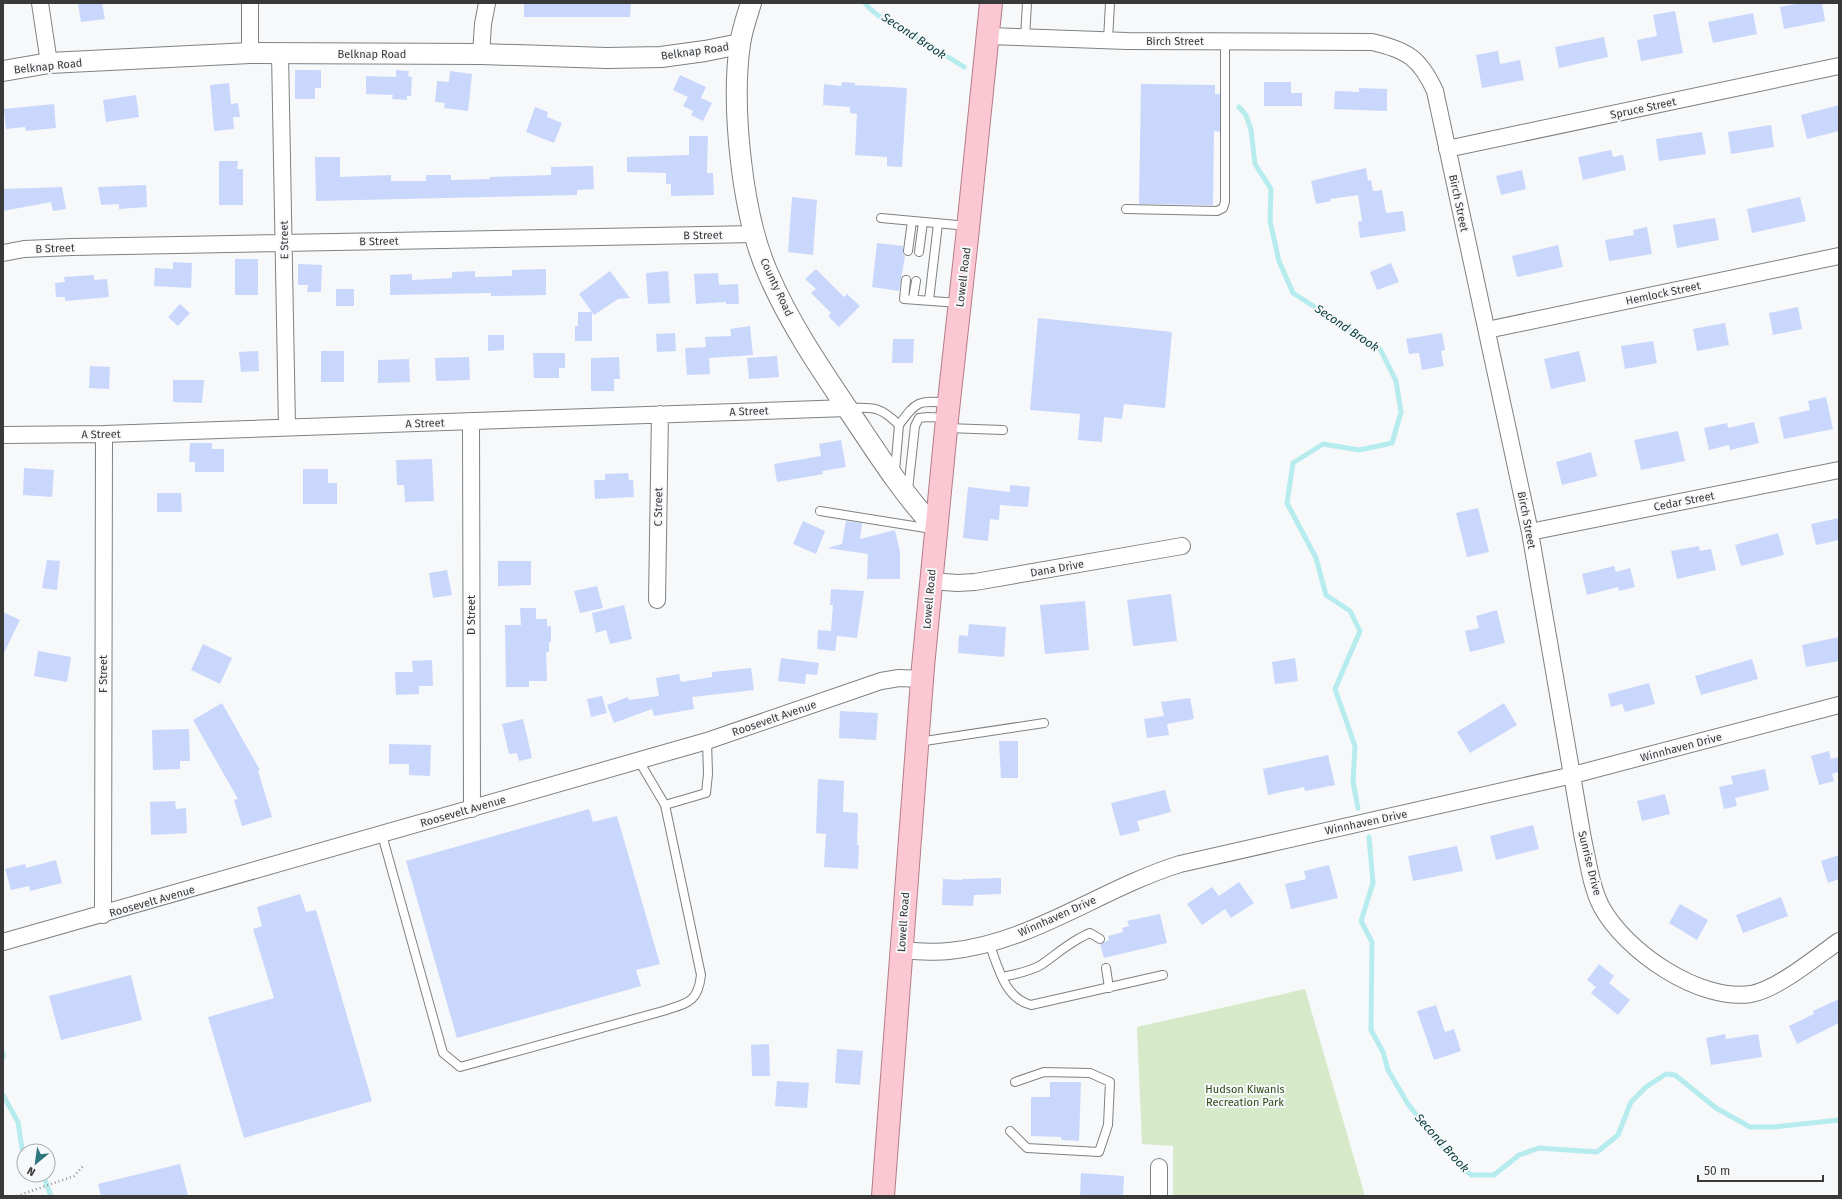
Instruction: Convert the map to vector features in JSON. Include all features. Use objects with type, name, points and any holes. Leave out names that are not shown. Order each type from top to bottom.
[{"type":"main road","name":"Lowell Road","points":[[883,1196],[900,950],[922,680],[947,417],[991,3]]},
{"type":"street","points":[[40,3],[49,64]]},
{"type":"street","points":[[250,3],[250,52]]},
{"type":"street","points":[[481,54],[482,24],[487,3]]},
{"type":"street","name":"County Road","points":[[751,3],[740,44],[737,108],[746,190],[755,234],[767,270],[786,310],[847,408],[894,478],[936,529]]},
{"type":"street","name":"Birch Street","points":[[987,36],[1225,42],[1372,42],[1392,47],[1411,56],[1426,72],[1434,91],[1530,532],[1573,775]]},
{"type":"street","name":"Belknap Road","points":[[3,71],[49,64],[250,52],[481,54],[608,58],[661,57],[704,52],[740,44]]},
{"type":"street","name":"E Street","points":[[280,53],[286,428]]},
{"type":"street","name":"Spruce Street","points":[[1447,149],[1839,66]]},
{"type":"street","name":"B Street","points":[[3,253],[24,249],[72,247],[755,234]]},
{"type":"street","name":"Hemlock Street","points":[[1487,330],[1839,256]]},
{"type":"street","name":"A Street","points":[[3,435],[104,434],[847,408]]},
{"type":"street","name":"C Street","points":[[657,600],[660,414]]},
{"type":"street","name":"D Street","points":[[471,421],[472,809]]},
{"type":"street","name":"F Street","points":[[103,915],[104,434]]},
{"type":"street","name":"Cedar Street","points":[[1530,532],[1839,470]]},
{"type":"street","name":"Dana Drive","points":[[931,581],[957,583],[975,582],[1182,546]]},
{"type":"street","name":"Roosevelt Avenue","points":[[3,942],[103,915],[707,741],[881,681],[899,678],[922,680]]},
{"type":"street","name":"Winnhaven Drive","points":[[900,950],[949,951],[989,943],[1014,936],[1134,880],[1180,864],[1573,775],[1839,705]]},
{"type":"street","name":"Sunrise Drive","points":[[1573,775],[1583,839],[1592,877],[1601,904],[1616,929],[1629,943],[1660,966],[1694,984],[1713,990],[1732,994],[1751,994],[1769,988],[1839,940]]},
{"type":"street","points":[[1159,1167],[1159,1196]]},
{"type":"lane","points":[[1025,38],[1028,3]]},
{"type":"lane","points":[[1108,40],[1110,3]]},
{"type":"lane","points":[[1126,209],[1216,211],[1222,208],[1225,202],[1225,42]]},
{"type":"lane","points":[[881,218],[968,226]]},
{"type":"lane","points":[[908,251],[912,221]]},
{"type":"lane","points":[[919,252],[922,222]]},
{"type":"lane","points":[[929,300],[938,224]]},
{"type":"lane","points":[[906,280],[904,299],[960,303]]},
{"type":"lane","points":[[913,299],[916,281]]},
{"type":"lane","points":[[894,478],[899,424],[915,404],[926,401],[947,417]]},
{"type":"lane","points":[[847,408],[865,407],[879,409],[890,415],[899,424]]},
{"type":"lane","points":[[907,495],[915,426],[919,418],[947,417],[1003,430]]},
{"type":"lane","points":[[820,510],[936,529]]},
{"type":"lane","points":[[917,742],[1044,723]]},
{"type":"lane","points":[[665,805],[706,793],[708,774],[707,741]]},
{"type":"lane","points":[[382,834],[443,1053],[460,1067],[663,1011],[690,1002],[699,990],[701,975],[665,805],[640,760]]},
{"type":"lane","points":[[1002,978],[1028,971],[1040,965],[1081,936],[1090,932],[1100,939]]},
{"type":"lane","points":[[989,943],[1002,978],[1016,998],[1031,1005],[1162,975]]},
{"type":"lane","points":[[1106,968],[1109,988]]},
{"type":"lane","points":[[1010,1131],[1027,1148],[1099,1152],[1108,1125],[1110,1082],[1090,1073],[1044,1072],[1015,1082]]},
{"type":"path","points":[[17,1196],[58,1183],[74,1176],[84,1165]]},
{"type":"green space","name":"Hudson Kiwanis Recreation Park","points":[[1305,989],[1365,1196],[1173,1196],[1173,1146],[1142,1144],[1137,1027]]},
{"type":"building","points":[[78,3],[102,3],[105,19],[81,22]]},
{"type":"building","points":[[524,3],[631,3],[630,17],[524,17]]},
{"type":"building","points":[[1801,3],[1822,3],[1825,21],[1784,29],[1780,7]]},
{"type":"building","points":[[1675,11],[1683,53],[1641,61],[1637,40],[1657,36],[1653,15]]},
{"type":"building","points":[[1753,13],[1757,34],[1713,43],[1708,22]]},
{"type":"building","points":[[1604,37],[1608,57],[1559,68],[1555,47]]},
{"type":"building","points":[[1498,51],[1500,64],[1520,60],[1524,80],[1482,88],[1476,55]]},
{"type":"building","points":[[295,70],[321,70],[321,88],[315,88],[315,99],[295,99]]},
{"type":"building","points":[[396,70],[409,71],[408,76],[412,77],[411,96],[407,96],[407,100],[392,99],[393,95],[366,94],[366,76],[396,77]]},
{"type":"building","points":[[450,71],[472,74],[468,111],[444,108],[445,103],[435,102],[437,81],[449,82]]},
{"type":"building","points":[[680,75],[706,87],[701,98],[712,103],[703,121],[691,115],[693,111],[683,106],[688,97],[673,90]]},
{"type":"building","points":[[842,82],[855,83],[855,85],[907,88],[902,167],[887,166],[887,157],[855,155],[857,114],[850,113],[850,107],[823,105],[824,84],[841,86]]},
{"type":"building","points":[[1264,82],[1291,82],[1291,93],[1302,93],[1302,106],[1264,106]]},
{"type":"building","points":[[229,83],[231,104],[238,103],[240,117],[233,117],[234,129],[214,131],[210,85]]},
{"type":"building","points":[[1141,84],[1215,85],[1215,94],[1220,94],[1220,132],[1214,131],[1213,205],[1139,204]]},
{"type":"building","points":[[1359,88],[1387,89],[1387,111],[1334,109],[1335,91],[1359,92]]},
{"type":"building","points":[[136,95],[139,117],[106,122],[103,100]]},
{"type":"building","points":[[54,104],[56,128],[26,131],[25,127],[6,129],[4,109]]},
{"type":"building","points":[[1839,105],[1839,131],[1807,139],[1801,115]]},
{"type":"building","points":[[535,107],[548,112],[547,117],[562,123],[554,143],[526,132]]},
{"type":"building","points":[[1771,125],[1774,147],[1731,154],[1728,132]]},
{"type":"building","points":[[1702,132],[1706,154],[1659,161],[1656,139]]},
{"type":"building","points":[[689,136],[708,136],[707,173],[713,173],[714,195],[671,196],[671,184],[666,184],[666,173],[627,172],[627,157],[689,155]]},
{"type":"building","points":[[1611,150],[1613,157],[1623,155],[1626,170],[1583,180],[1578,157]]},
{"type":"building","points":[[315,157],[340,157],[340,177],[391,175],[391,181],[426,181],[426,175],[451,175],[451,180],[551,175],[551,167],[593,166],[594,189],[577,190],[577,195],[316,201]]},
{"type":"building","points":[[219,161],[238,161],[237,169],[243,169],[243,205],[219,205]]},
{"type":"building","points":[[1366,168],[1368,181],[1371,180],[1373,191],[1382,190],[1386,213],[1403,211],[1406,231],[1360,238],[1358,222],[1362,221],[1358,195],[1330,199],[1331,201],[1316,204],[1311,181]]},
{"type":"building","points":[[1522,170],[1526,189],[1501,195],[1496,176]]},
{"type":"building","points":[[146,185],[147,207],[119,209],[119,204],[101,205],[98,187]]},
{"type":"building","points":[[62,187],[66,209],[53,211],[51,202],[3,211],[3,189]]},
{"type":"building","points":[[792,197],[817,200],[813,255],[788,252]]},
{"type":"building","points":[[1800,197],[1806,221],[1752,233],[1747,209]]},
{"type":"building","points":[[1715,218],[1719,240],[1677,248],[1673,225]]},
{"type":"building","points":[[1647,227],[1652,254],[1609,261],[1605,240],[1634,235],[1633,230]]},
{"type":"building","points":[[877,243],[903,246],[903,253],[905,256],[899,291],[872,287]]},
{"type":"building","points":[[1558,245],[1563,267],[1517,277],[1512,256]]},
{"type":"building","points":[[235,259],[258,259],[258,295],[235,295]]},
{"type":"building","points":[[173,262],[192,263],[191,288],[154,286],[155,268],[173,269]]},
{"type":"building","points":[[1391,263],[1399,282],[1377,290],[1370,272]]},
{"type":"building","points":[[298,264],[322,265],[321,292],[307,292],[308,285],[298,285]]},
{"type":"building","points":[[546,269],[546,295],[491,296],[491,293],[390,295],[390,275],[412,274],[412,280],[452,278],[452,272],[475,271],[475,277],[512,276],[512,270]]},
{"type":"building","points":[[816,269],[844,297],[847,294],[860,306],[839,327],[828,316],[831,313],[811,293],[816,289],[805,279]]},
{"type":"building","points":[[610,271],[630,298],[618,299],[594,315],[579,294]]},
{"type":"building","points":[[668,271],[670,303],[648,304],[646,273]]},
{"type":"building","points":[[718,273],[719,285],[738,284],[739,304],[726,304],[726,302],[696,304],[694,274]]},
{"type":"building","points":[[94,275],[94,280],[107,279],[109,297],[65,301],[65,297],[56,297],[55,283],[65,282],[64,277]]},
{"type":"building","points":[[336,289],[354,289],[354,306],[336,306]]},
{"type":"building","points":[[180,304],[190,313],[178,326],[168,317]]},
{"type":"building","points":[[1798,307],[1802,329],[1773,335],[1769,313]]},
{"type":"building","points":[[578,312],[592,312],[592,341],[575,341],[575,326],[578,326]]},
{"type":"building","points":[[1038,318],[1172,332],[1165,408],[1124,404],[1122,419],[1104,417],[1102,442],[1078,440],[1080,414],[1030,410]]},
{"type":"building","points":[[1725,323],[1729,345],[1697,351],[1693,329]]},
{"type":"building","points":[[750,326],[753,355],[709,358],[710,374],[687,375],[685,348],[706,347],[705,337],[731,336],[730,329]]},
{"type":"building","points":[[675,333],[676,351],[657,352],[656,334]]},
{"type":"building","points":[[1442,333],[1445,350],[1441,351],[1444,366],[1422,370],[1419,353],[1409,354],[1406,339]]},
{"type":"building","points":[[488,335],[504,335],[504,350],[488,351]]},
{"type":"building","points":[[893,339],[914,339],[913,363],[892,363]]},
{"type":"building","points":[[1653,341],[1657,363],[1625,369],[1621,346]]},
{"type":"building","points":[[258,351],[259,371],[241,372],[239,352]]},
{"type":"building","points":[[321,351],[344,351],[344,382],[321,382]]},
{"type":"building","points":[[1579,351],[1586,381],[1551,389],[1544,359]]},
{"type":"building","points":[[533,353],[565,353],[565,368],[559,368],[559,378],[534,378]]},
{"type":"building","points":[[777,356],[779,377],[749,379],[747,358]]},
{"type":"building","points":[[469,357],[470,380],[436,381],[435,358]]},
{"type":"building","points":[[619,357],[620,379],[614,379],[614,391],[591,391],[591,358]]},
{"type":"building","points":[[409,359],[410,382],[378,383],[378,360]]},
{"type":"building","points":[[90,366],[110,367],[109,389],[89,388]]},
{"type":"building","points":[[173,380],[204,380],[202,403],[173,402]]},
{"type":"building","points":[[1826,397],[1833,429],[1784,439],[1779,417],[1810,410],[1808,401]]},
{"type":"building","points":[[1754,422],[1759,443],[1730,450],[1729,445],[1709,450],[1704,428],[1727,423],[1728,428]]},
{"type":"building","points":[[1678,431],[1685,461],[1641,470],[1634,440]]},
{"type":"building","points":[[841,440],[846,467],[822,471],[823,474],[777,482],[774,464],[821,456],[819,444]]},
{"type":"building","points":[[190,443],[212,443],[212,449],[224,449],[224,472],[195,472],[195,462],[189,462]]},
{"type":"building","points":[[1591,452],[1597,476],[1562,485],[1556,462]]},
{"type":"building","points":[[432,459],[434,501],[405,502],[404,485],[397,485],[396,460]]},
{"type":"building","points":[[24,468],[54,470],[52,497],[23,495]]},
{"type":"building","points":[[303,469],[328,469],[328,483],[337,483],[337,504],[303,504]]},
{"type":"building","points":[[628,473],[629,480],[633,480],[634,497],[595,499],[594,480],[605,480],[605,474]]},
{"type":"building","points":[[1010,485],[1030,487],[1028,507],[1000,505],[999,520],[990,519],[988,541],[963,538],[968,487],[1010,492]]},
{"type":"building","points":[[157,493],[181,493],[182,512],[157,512]]},
{"type":"building","points":[[1478,508],[1489,552],[1467,557],[1456,513]]},
{"type":"building","points":[[1839,518],[1839,540],[1816,545],[1811,524]]},
{"type":"building","points":[[803,521],[825,531],[816,554],[793,544]]},
{"type":"building","points":[[846,521],[862,523],[860,539],[895,530],[900,552],[900,579],[867,579],[868,554],[827,548],[842,544]]},
{"type":"building","points":[[1778,533],[1784,555],[1741,566],[1735,545]]},
{"type":"building","points":[[1699,546],[1700,551],[1711,549],[1716,570],[1677,579],[1671,551]]},
{"type":"building","points":[[47,560],[60,561],[57,590],[42,588]]},
{"type":"building","points":[[498,561],[531,561],[531,585],[498,586]]},
{"type":"building","points":[[1614,566],[1616,572],[1630,568],[1635,587],[1619,591],[1618,587],[1587,595],[1582,574]]},
{"type":"building","points":[[447,570],[452,595],[433,598],[429,573]]},
{"type":"building","points":[[597,586],[603,608],[580,613],[574,591]]},
{"type":"building","points":[[831,589],[864,591],[857,638],[837,636],[835,651],[817,649],[818,630],[831,631],[833,605],[830,605]]},
{"type":"building","points":[[1171,594],[1177,641],[1133,646],[1127,600]]},
{"type":"building","points":[[1085,601],[1089,650],[1045,654],[1040,605]]},
{"type":"building","points":[[624,605],[632,639],[610,644],[606,630],[596,633],[592,613]]},
{"type":"building","points":[[520,608],[536,608],[536,619],[547,619],[547,626],[551,626],[551,642],[549,642],[549,652],[546,652],[547,681],[529,681],[529,687],[506,687],[505,625],[521,625]]},
{"type":"building","points":[[1497,610],[1505,643],[1470,652],[1465,631],[1479,628],[1476,616]]},
{"type":"building","points":[[3,612],[20,620],[3,655]]},
{"type":"building","points":[[969,624],[1006,627],[1004,657],[958,653],[959,635],[968,636]]},
{"type":"building","points":[[1839,637],[1839,661],[1806,667],[1802,645]]},
{"type":"building","points":[[203,644],[232,658],[220,684],[191,670]]},
{"type":"building","points":[[38,651],[71,657],[67,682],[34,676]]},
{"type":"building","points":[[781,658],[819,663],[817,675],[806,674],[805,684],[778,681]]},
{"type":"building","points":[[1295,658],[1298,681],[1275,684],[1272,662]]},
{"type":"building","points":[[1752,659],[1758,679],[1701,695],[1695,676]]},
{"type":"building","points":[[432,660],[433,686],[419,686],[419,694],[396,695],[395,672],[413,672],[412,661]]},
{"type":"building","points":[[751,668],[754,690],[692,697],[694,709],[654,716],[652,709],[614,723],[607,705],[628,697],[629,700],[659,696],[656,678],[679,674],[681,682],[712,677],[712,672]]},
{"type":"building","points":[[1649,683],[1655,704],[1625,712],[1622,704],[1611,707],[1608,694]]},
{"type":"building","points":[[602,696],[607,713],[591,717],[587,699]]},
{"type":"building","points":[[1190,698],[1194,719],[1167,724],[1169,735],[1147,738],[1144,719],[1164,716],[1161,702]]},
{"type":"building","points":[[222,703],[260,770],[258,771],[272,817],[242,826],[234,800],[238,799],[193,720]]},
{"type":"building","points":[[1504,703],[1517,725],[1470,753],[1457,732]]},
{"type":"building","points":[[840,711],[878,713],[876,740],[839,738]]},
{"type":"building","points":[[523,719],[532,758],[519,761],[517,753],[509,754],[502,724]]},
{"type":"building","points":[[189,729],[190,761],[180,761],[180,769],[153,770],[152,730]]},
{"type":"building","points":[[999,741],[1018,741],[1018,778],[1001,778]]},
{"type":"building","points":[[389,744],[431,745],[430,776],[409,775],[409,764],[389,764]]},
{"type":"building","points":[[1829,751],[1831,759],[1839,757],[1839,772],[1832,774],[1834,781],[1819,785],[1811,756]]},
{"type":"building","points":[[1328,755],[1335,785],[1305,791],[1304,787],[1268,795],[1263,769]]},
{"type":"building","points":[[1765,769],[1769,790],[1735,798],[1737,806],[1724,809],[1719,787],[1733,784],[1731,776]]},
{"type":"building","points":[[818,779],[844,781],[843,812],[858,813],[858,869],[824,867],[826,834],[816,833]]},
{"type":"building","points":[[1165,790],[1171,812],[1137,821],[1140,831],[1120,836],[1111,803]]},
{"type":"building","points":[[1665,794],[1670,814],[1642,821],[1637,801]]},
{"type":"building","points":[[175,801],[176,809],[186,808],[187,833],[151,835],[150,802]]},
{"type":"building","points":[[589,809],[593,822],[617,816],[660,964],[636,970],[641,986],[457,1038],[406,861]]},
{"type":"building","points":[[1533,825],[1539,849],[1496,860],[1490,836]]},
{"type":"building","points":[[1457,846],[1463,871],[1413,881],[1408,856]]},
{"type":"building","points":[[1839,855],[1839,879],[1828,883],[1821,861]]},
{"type":"building","points":[[56,860],[62,883],[30,891],[29,886],[11,890],[5,869],[25,864],[26,868]]},
{"type":"building","points":[[1329,865],[1338,898],[1291,909],[1285,884],[1306,879],[1304,871]]},
{"type":"building","points":[[1001,878],[1001,894],[974,895],[973,906],[942,905],[943,879],[962,880]]},
{"type":"building","points":[[1239,882],[1254,903],[1231,918],[1225,909],[1202,925],[1187,904],[1212,887],[1219,896]]},
{"type":"building","points":[[300,894],[306,912],[316,910],[372,1101],[244,1138],[208,1017],[274,998],[253,929],[262,926],[257,907]]},
{"type":"building","points":[[1781,897],[1788,916],[1743,933],[1736,915]]},
{"type":"building","points":[[1680,904],[1708,920],[1697,940],[1669,923]]},
{"type":"building","points":[[1160,914],[1167,943],[1104,958],[1100,944],[1109,940],[1108,936],[1123,932],[1122,928],[1129,926],[1127,921]]},
{"type":"building","points":[[1599,964],[1614,976],[1609,983],[1630,1000],[1618,1015],[1591,993],[1596,987],[1587,980]]},
{"type":"building","points":[[131,975],[142,1020],[61,1040],[49,996]]},
{"type":"building","points":[[1839,999],[1839,1023],[1797,1044],[1789,1026],[1814,1014],[1813,1011]]},
{"type":"building","points":[[1436,1005],[1445,1032],[1454,1029],[1461,1051],[1434,1060],[1417,1011]]},
{"type":"building","points":[[1725,1034],[1726,1039],[1758,1034],[1762,1057],[1711,1065],[1706,1038]]},
{"type":"building","points":[[769,1044],[770,1076],[752,1076],[751,1045]]},
{"type":"building","points":[[837,1049],[863,1051],[860,1085],[835,1083]]},
{"type":"building","points":[[777,1081],[809,1083],[807,1108],[775,1106]]},
{"type":"building","points":[[1050,1082],[1081,1082],[1079,1141],[1061,1140],[1061,1137],[1031,1136],[1031,1097],[1050,1097]]},
{"type":"building","points":[[180,1164],[188,1196],[101,1196],[98,1184]]},
{"type":"building","points":[[1081,1173],[1124,1176],[1123,1196],[1080,1196]]},
{"type":"waterway","name":"Second Brook","points":[[865,3],[877,15],[925,42],[964,67]]},
{"type":"waterway","name":"Second Brook","points":[[1239,107],[1246,115],[1251,130],[1255,164],[1271,189],[1270,221],[1279,261],[1293,293],[1380,349],[1396,381],[1401,412],[1392,443],[1359,450],[1323,444],[1293,463],[1287,503],[1316,558],[1326,595],[1350,611],[1360,631],[1335,689],[1355,746],[1353,782],[1358,808]]},
{"type":"waterway","name":"Second Brook","points":[[1369,837],[1373,883],[1361,921],[1372,942],[1371,1030],[1383,1052],[1388,1070],[1408,1104],[1443,1148],[1471,1175],[1494,1175],[1519,1155],[1539,1148],[1597,1152],[1618,1135],[1631,1102],[1646,1087],[1666,1074],[1675,1075],[1716,1108],[1750,1127],[1773,1127],[1839,1120]]},
{"type":"waterway","points":[[3,1095],[18,1122],[21,1143]]},
{"type":"waterway","points":[[46,1183],[51,1196]]}]
